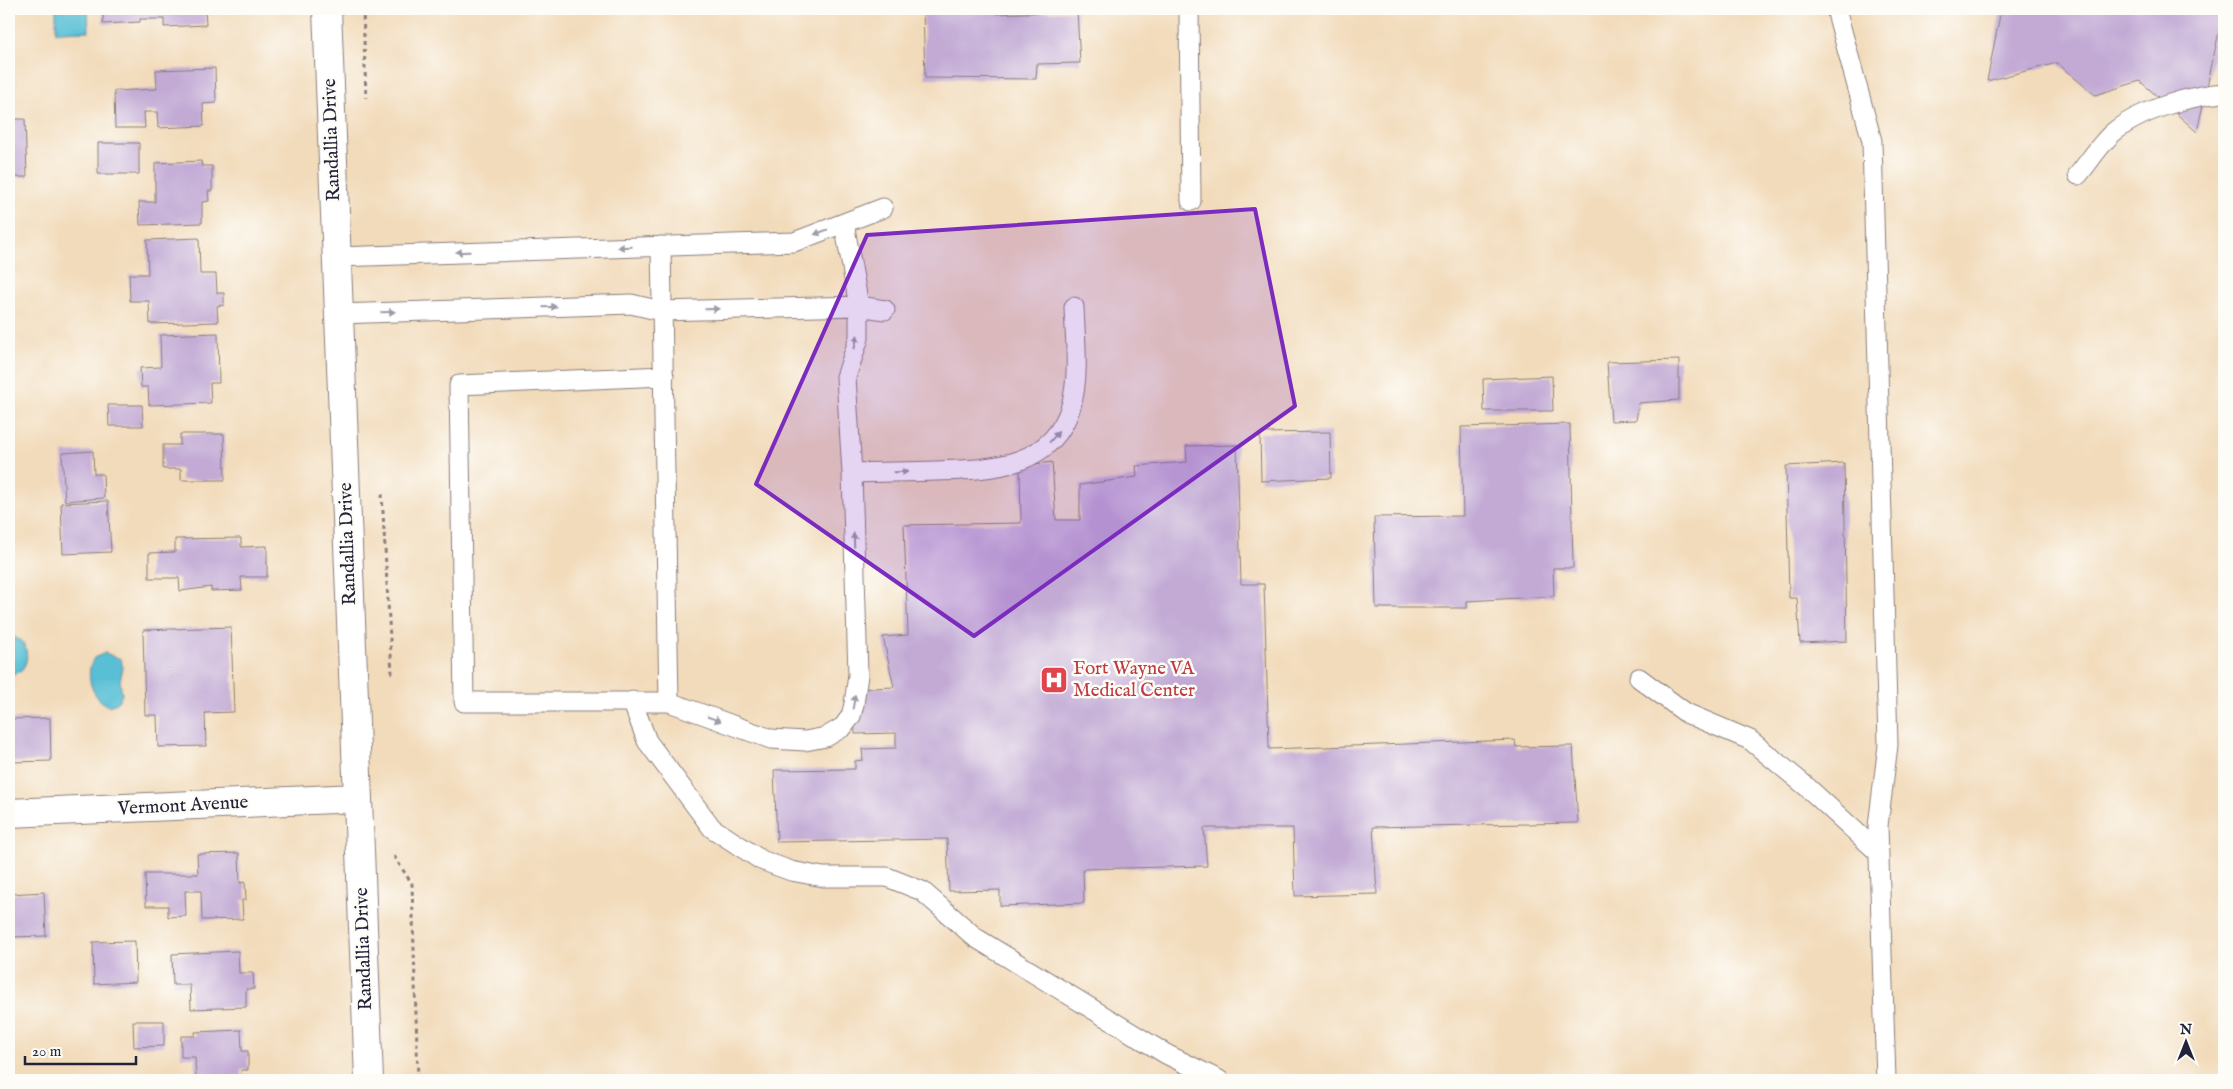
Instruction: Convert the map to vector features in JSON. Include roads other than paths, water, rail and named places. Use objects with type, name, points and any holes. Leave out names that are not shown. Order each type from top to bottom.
[{"type":"street","name":"Randallia Drive","points":[[327,9],[369,1080]]},
{"type":"street","name":"Vermont Avenue","points":[[9,813],[358,798]]},
{"type":"lane","points":[[1189,9],[1191,201]]},
{"type":"lane","points":[[1836,9],[1872,141],[1888,745],[1878,826],[1886,1080]]},
{"type":"lane","points":[[2078,175],[2115,131],[2149,111],[2211,94],[2224,93]]},
{"type":"lane","points":[[337,257],[794,242],[883,208]]},
{"type":"lane","points":[[664,376],[459,385],[464,702],[669,702],[771,739],[805,741],[826,737],[843,727],[851,716],[858,674],[852,473],[846,377],[858,338],[858,306],[844,223]]},
{"type":"lane","points":[[661,246],[669,702]]},
{"type":"lane","points":[[339,314],[631,304],[661,311],[858,306],[885,310]]},
{"type":"lane","points":[[852,473],[989,469],[1022,461],[1046,445],[1063,427],[1071,405],[1075,384],[1074,307]]},
{"type":"lane","points":[[1639,678],[1686,713],[1750,740],[1807,787],[1879,853]]},
{"type":"lane","points":[[632,701],[647,742],[712,828],[761,860],[791,871],[823,877],[887,877],[922,891],[976,938],[1166,1054],[1219,1080]]},
{"type":"water","points":[[56,9],[88,9],[89,31],[56,32]]},
{"type":"water","points":[[9,635],[22,641],[27,658],[20,671],[9,675]]},
{"type":"water","points":[[105,653],[121,659],[123,668],[120,680],[122,695],[117,703],[108,706],[93,691],[90,678],[91,664],[94,658]]},
{"type":"place","name":"Fort Wayne VA Medical Center","points":[[1054,680]]}]
